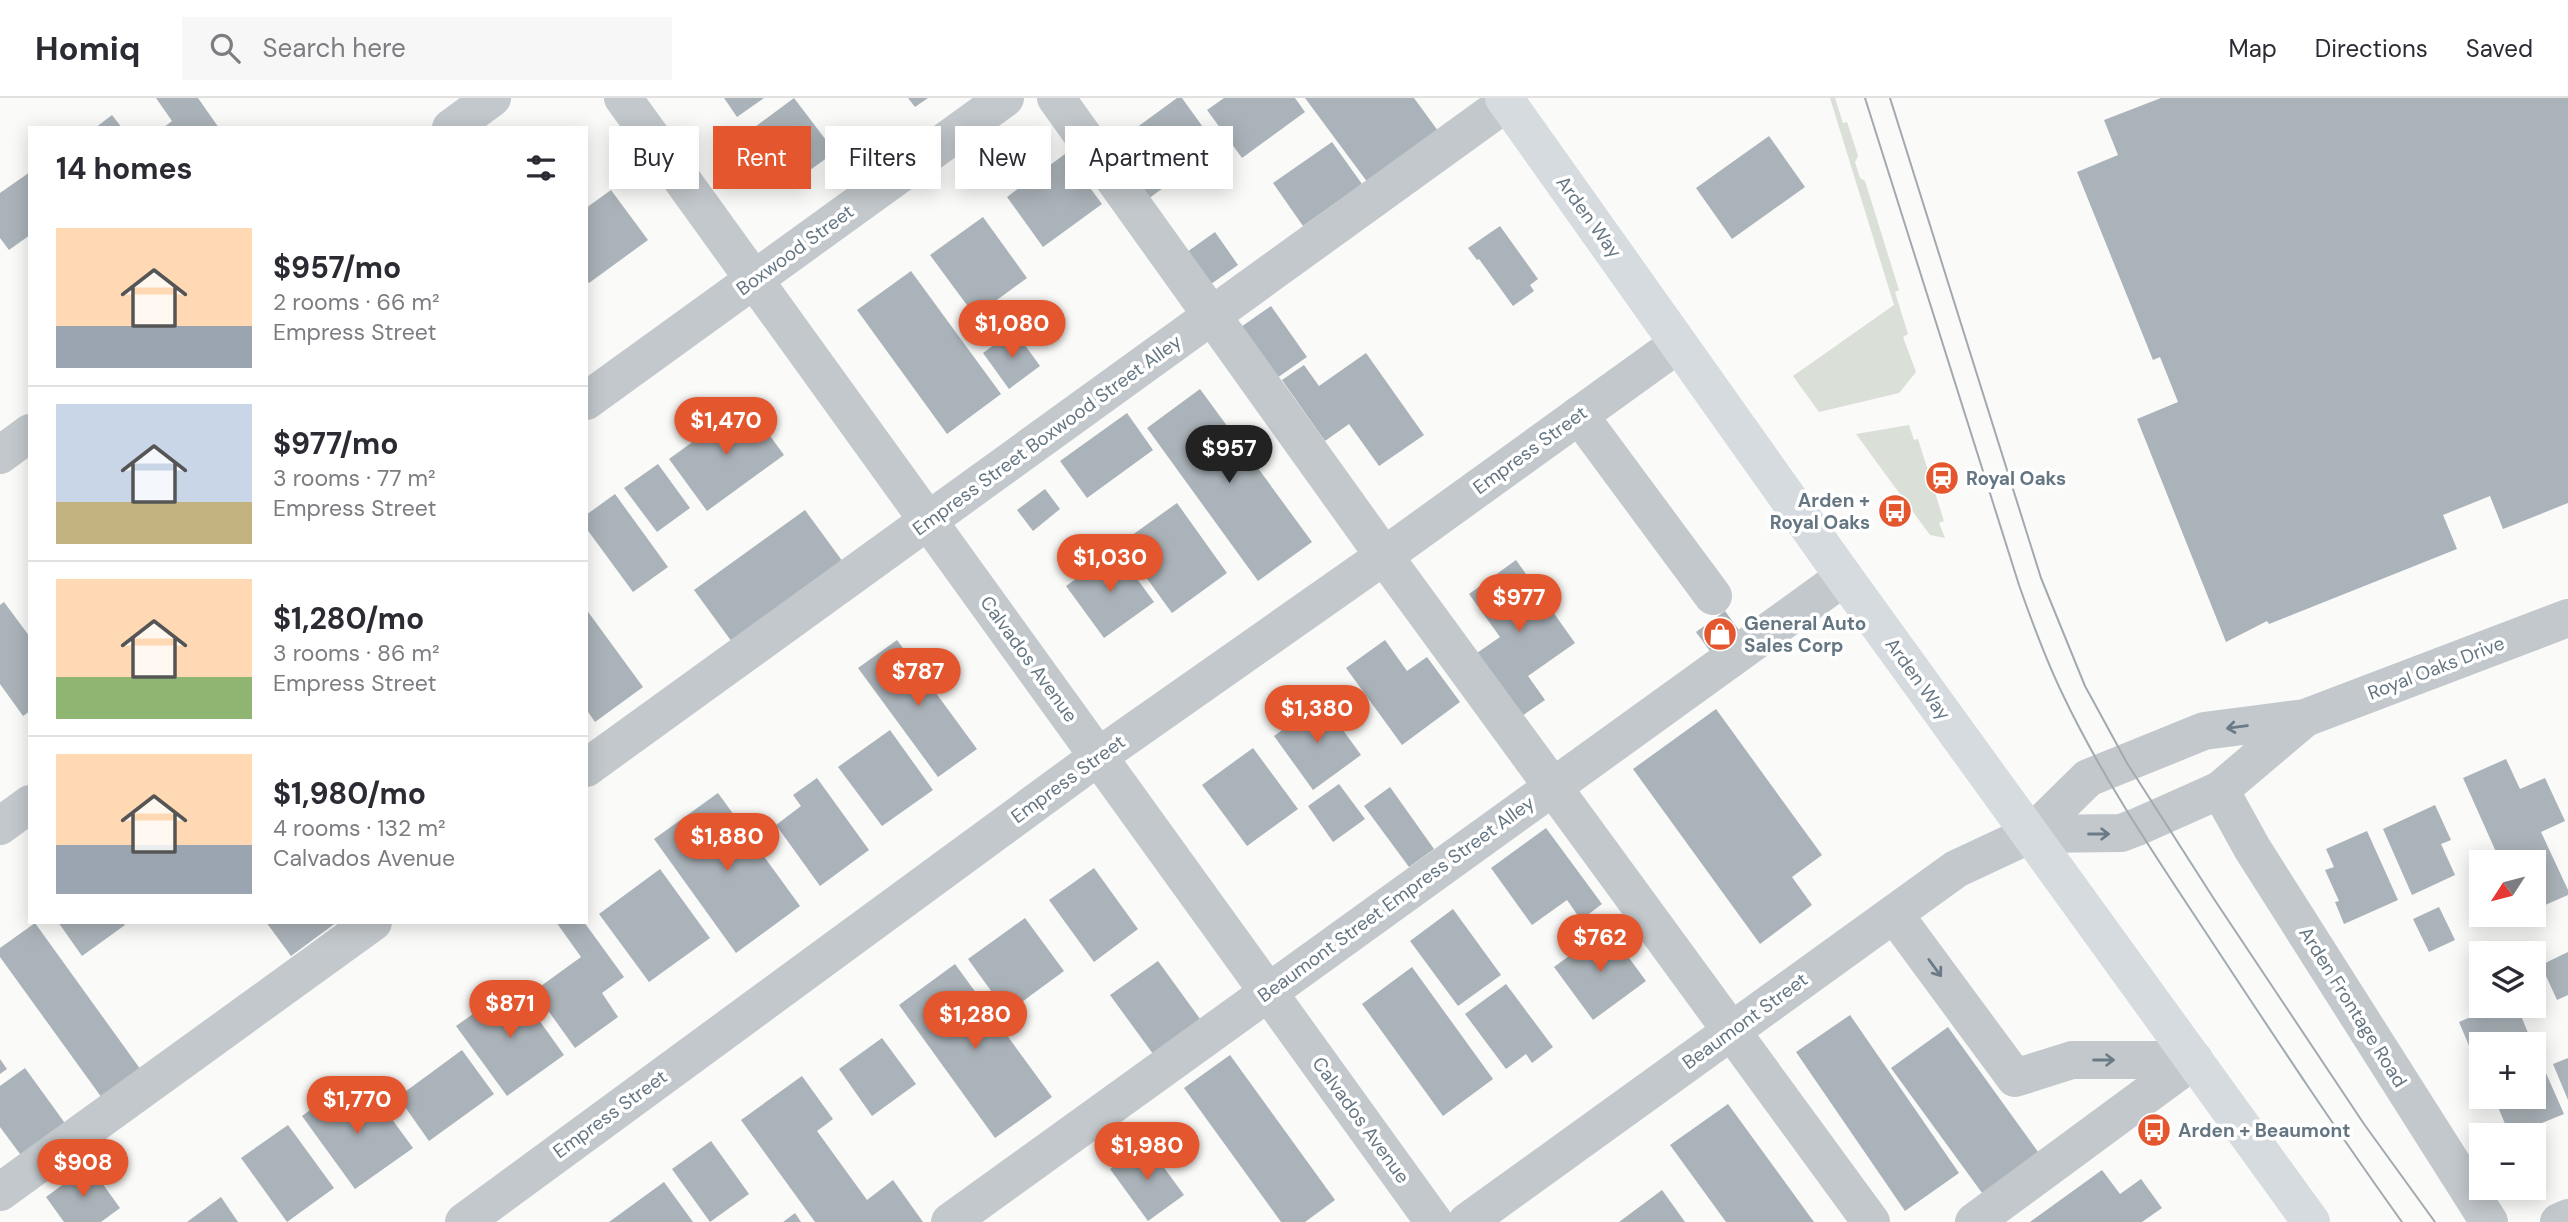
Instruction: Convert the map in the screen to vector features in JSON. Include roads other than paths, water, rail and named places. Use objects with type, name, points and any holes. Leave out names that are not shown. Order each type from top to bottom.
[{"type":"main road","name":"Arden Way","points":[[1505,100],[1844,577],[2311,1222]]},
{"type":"street","points":[[454,126],[492,98]]},
{"type":"street","name":"Calvados Avenue","points":[[623,98],[1434,1222]]},
{"type":"street","name":"Boxwood Street","points":[[588,400],[1005,98]]},
{"type":"street","points":[[1056,98],[1384,556],[1871,1222]]},
{"type":"street","name":"Empress Street Boxwood Street Alley","points":[[588,767],[1213,315],[1505,100]]},
{"type":"street","name":"Empress Street","points":[[464,1222],[1099,755],[1384,556],[1678,344]]},
{"type":"street","points":[[1579,415],[1713,596]]},
{"type":"street","points":[[0,454],[28,434]]},
{"type":"street","name":"Beaumont Street Empress Street Alley","points":[[950,1222],[1844,577]]},
{"type":"street","name":"Royal Oaks Drive","points":[[2031,834],[2088,778],[2204,731],[2305,718],[2568,618]]},
{"type":"street","name":"Royal Oaks Drive","points":[[2031,834],[2121,833],[2220,790],[2305,718]]},
{"type":"street","name":"Arden Frontage Road","points":[[2220,790],[2252,848],[2489,1222]]},
{"type":"street","points":[[0,826],[28,805]]},
{"type":"street","name":"Beaumont Street","points":[[1467,1222],[1956,869],[2031,834]]},
{"type":"street","points":[[1894,914],[2015,1078],[2073,1060],[2194,1060]]},
{"type":"street","points":[[0,1192],[370,924]]},
{"type":"street","points":[[1974,1222],[2194,1060]]},
{"type":"street","points":[[2559,1222],[2568,1218]]},
{"type":"tram line","points":[[1865,98],[2019,585],[2062,693],[2097,760],[2156,856],[2308,1087],[2402,1222]]},
{"type":"tram line","points":[[1890,98],[2041,578],[2085,686],[2127,763],[2214,899],[2364,1124],[2435,1222]]},
{"type":"place","name":"Royal Oaks","points":[[1942,478]]},
{"type":"place","name":"Arden + Royal Oaks","points":[[1895,511]]},
{"type":"place","name":"General Auto Sales Corp","points":[[1720,634]]},
{"type":"place","name":"Arden + Beaumont","points":[[2154,1130]]}]
